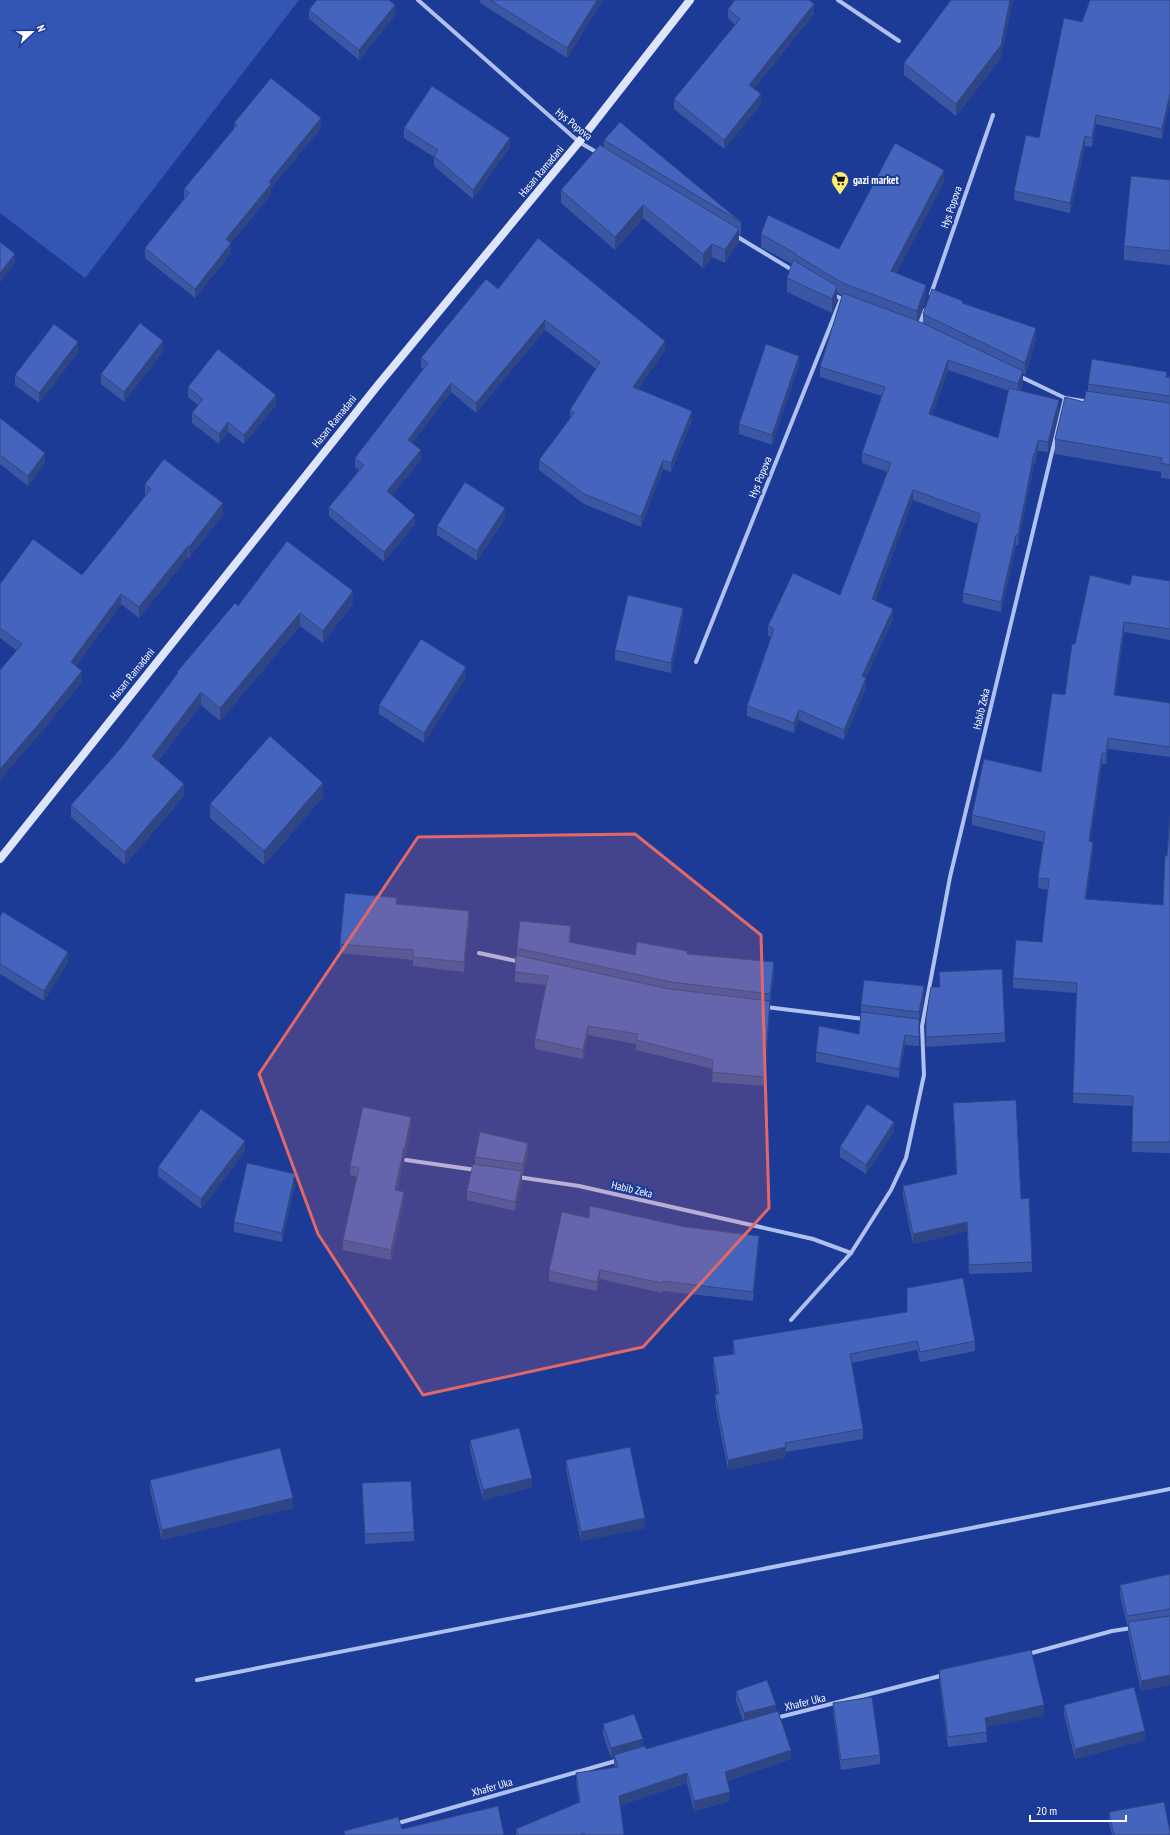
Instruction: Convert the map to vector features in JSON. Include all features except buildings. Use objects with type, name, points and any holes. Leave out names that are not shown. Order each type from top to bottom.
[{"type":"main road","name":"Hasan Ramadani","points":[[0,859],[378,385],[579,142],[690,0]]},
{"type":"street","name":"Hys Popova","points":[[418,0],[579,142],[599,154]]},
{"type":"street","points":[[838,0],[899,40]]},
{"type":"street","name":"Hys Popova","points":[[929,299],[993,115]]},
{"type":"street","points":[[734,235],[801,275]]},
{"type":"street","points":[[828,291],[848,302]]},
{"type":"street","name":"Hys Popova","points":[[696,662],[841,299]]},
{"type":"street","points":[[918,328],[926,306]]},
{"type":"street","points":[[912,326],[926,332]]},
{"type":"street","points":[[1016,375],[1065,398],[1095,403]]},
{"type":"street","name":"Habib Zeka","points":[[791,1320],[851,1253],[891,1190],[906,1158],[924,1075],[922,1026],[950,877],[1065,398]]},
{"type":"street","points":[[479,953],[525,963]]},
{"type":"street","points":[[764,1007],[867,1019]]},
{"type":"street","points":[[914,1025],[922,1026]]},
{"type":"street","points":[[406,1160],[485,1172]]},
{"type":"street","name":"Habib Zeka","points":[[516,1176],[579,1186],[814,1239],[851,1253]]},
{"type":"street","points":[[197,1680],[1170,1489]]},
{"type":"street","points":[[1021,1655],[1112,1631],[1134,1628]]},
{"type":"street","name":"Xhafer Uka","points":[[770,1720],[952,1673]]},
{"type":"street","name":"Xhafer Uka","points":[[393,1824],[626,1758]]},
{"type":"highlighted area","points":[[635,834],[761,935],[769,1208],[643,1347],[423,1395],[318,1234],[259,1074],[418,837]]},
{"type":"shaded area","points":[[0,0],[299,0],[85,278],[0,213]]},
{"type":"place","name":"gazi market","points":[[840,195]]}]
